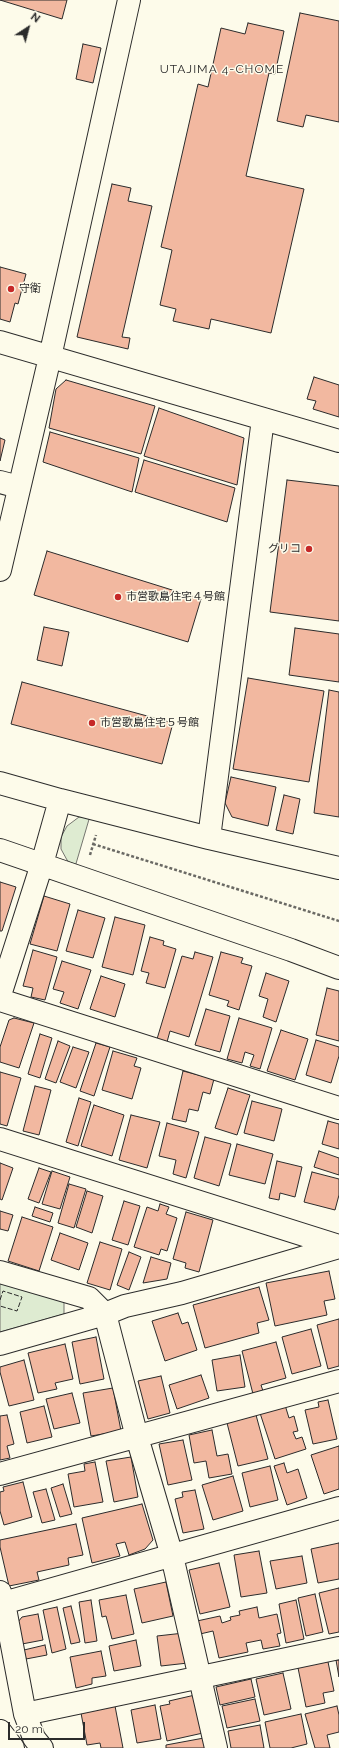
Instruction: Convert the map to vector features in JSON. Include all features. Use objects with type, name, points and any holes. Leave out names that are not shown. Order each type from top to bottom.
[{"type":"main road","points":[[0,570],[10,484],[50,357],[129,0]]},
{"type":"main road","points":[[0,342],[339,441]]},
{"type":"main road","points":[[209,838],[263,419]]},
{"type":"main road","points":[[0,783],[209,838],[339,868]]},
{"type":"main road","points":[[0,995],[42,864],[60,800]]},
{"type":"main road","points":[[0,850],[339,968]]},
{"type":"main road","points":[[0,1000],[339,1108]]},
{"type":"main road","points":[[0,1139],[339,1247]]},
{"type":"main road","points":[[0,1344],[105,1314],[126,1306],[182,1293],[339,1247]]},
{"type":"main road","points":[[0,1272],[88,1298],[105,1314],[137,1437],[172,1556],[216,1748]]},
{"type":"main road","points":[[0,1474],[339,1381]]},
{"type":"main road","points":[[42,1748],[34,1738],[25,1714],[1,1600],[172,1556],[339,1508]]},
{"type":"main road","points":[[25,1714],[339,1648]]},
{"type":"main road","points":[[0,1731],[13,1748]]},
{"type":"path","points":[[89,856],[103,811]]},
{"type":"path","points":[[93,844],[339,921]]},
{"type":"green space","points":[[90,816],[75,867],[67,860],[61,849],[61,837],[67,826],[79,817]]},
{"type":"green space","points":[[0,1280],[64,1301],[64,1314],[0,1332]]},
{"type":"building","points":[[0,0],[67,0],[62,19]]},
{"type":"building","points":[[300,13],[339,21],[339,122],[306,115],[303,127],[277,121]]},
{"type":"building","points":[[248,23],[284,31],[275,74],[269,73],[246,176],[304,189],[271,333],[211,319],[209,329],[173,321],[176,309],[160,305],[172,250],[161,247],[198,84],[208,87],[221,28],[245,34]]},
{"type":"building","points":[[83,44],[101,48],[93,83],[76,79]]},
{"type":"building","points":[[112,184],[131,188],[128,201],[152,206],[122,337],[130,338],[128,349],[77,337]]},
{"type":"building","name":"守衛","points":[[0,267],[26,274],[18,304],[15,303],[10,322],[0,319]]},
{"type":"building","points":[[314,377],[339,385],[339,417],[313,409],[316,401],[307,399]]},
{"type":"building","points":[[66,380],[155,406],[141,454],[49,428],[56,389]]},
{"type":"building","points":[[159,408],[244,438],[237,485],[144,456]]},
{"type":"building","points":[[50,432],[139,458],[132,492],[43,462]]},
{"type":"building","points":[[0,438],[5,440],[0,461]]},
{"type":"building","points":[[144,460],[235,488],[227,522],[135,492]]},
{"type":"building","name":"グリコ","points":[[287,480],[339,486],[339,621],[270,612]]},
{"type":"building","name":"市営歌島住宅４号館","points":[[47,551],[201,599],[188,642],[34,595]]},
{"type":"building","points":[[44,627],[69,632],[62,666],[37,660]]},
{"type":"building","points":[[295,628],[339,634],[339,682],[289,675]]},
{"type":"building","points":[[248,678],[324,691],[309,782],[233,769]]},
{"type":"building","name":"市営歌島住宅５号館","points":[[22,682],[173,723],[162,764],[11,724]]},
{"type":"building","points":[[329,690],[339,692],[339,817],[314,813]]},
{"type":"building","points":[[231,777],[276,787],[268,826],[232,817],[225,803]]},
{"type":"building","points":[[284,795],[300,799],[293,834],[276,830]]},
{"type":"building","points":[[0,882],[16,887],[2,931],[0,931]]},
{"type":"building","points":[[44,896],[70,904],[57,951],[30,944]]},
{"type":"building","points":[[78,910],[105,918],[93,958],[66,951]]},
{"type":"building","points":[[115,917],[145,925],[133,975],[102,967]]},
{"type":"building","points":[[150,937],[164,941],[163,945],[176,949],[165,988],[146,983],[149,973],[141,971]]},
{"type":"building","points":[[33,950],[57,957],[45,1000],[31,997],[33,988],[23,986]]},
{"type":"building","points":[[195,952],[213,957],[189,1037],[170,1031],[167,1042],[157,1039],[182,956],[193,959]]},
{"type":"building","points":[[221,952],[243,958],[241,963],[252,966],[239,1010],[227,1006],[229,1001],[209,995]]},
{"type":"building","points":[[62,961],[91,970],[78,1009],[60,1003],[64,992],[53,989]]},
{"type":"building","points":[[266,973],[289,981],[276,1022],[263,1017],[268,999],[259,996]]},
{"type":"building","points":[[101,976],[125,984],[115,1017],[90,1009]]},
{"type":"building","points":[[327,988],[339,991],[339,1041],[316,1035]]},
{"type":"building","points":[[206,1009],[230,1016],[220,1052],[195,1045]]},
{"type":"building","points":[[14,1018],[34,1023],[19,1068],[0,1062],[0,1047],[9,1020]]},
{"type":"building","points":[[239,1018],[272,1028],[260,1069],[250,1066],[254,1055],[245,1052],[242,1063],[227,1059]]},
{"type":"building","points":[[281,1030],[308,1039],[295,1080],[267,1071]]},
{"type":"building","points":[[40,1034],[52,1038],[40,1078],[28,1074]]},
{"type":"building","points":[[316,1040],[339,1047],[339,1056],[331,1083],[306,1075]]},
{"type":"building","points":[[58,1041],[70,1046],[56,1083],[45,1079]]},
{"type":"building","points":[[96,1043],[110,1047],[94,1096],[80,1091]]},
{"type":"building","points":[[73,1047],[89,1052],[76,1088],[60,1082]]},
{"type":"building","points":[[113,1051],[137,1058],[134,1066],[141,1068],[132,1099],[102,1090]]},
{"type":"building","points":[[183,1071],[214,1079],[210,1094],[203,1092],[198,1111],[189,1109],[186,1122],[172,1119]]},
{"type":"building","points":[[0,1072],[21,1078],[7,1126],[0,1124]]},
{"type":"building","points":[[35,1086],[51,1090],[39,1135],[23,1131]]},
{"type":"building","points":[[228,1088],[250,1095],[237,1135],[215,1128]]},
{"type":"building","points":[[79,1098],[91,1102],[78,1146],[66,1142]]},
{"type":"building","points":[[252,1101],[282,1109],[274,1141],[244,1133]]},
{"type":"building","points":[[94,1105],[124,1115],[112,1156],[81,1146]]},
{"type":"building","points":[[131,1115],[160,1122],[147,1168],[119,1160]]},
{"type":"building","points":[[328,1121],[339,1124],[339,1149],[322,1144]]},
{"type":"building","points":[[167,1123],[199,1132],[186,1178],[173,1174],[176,1160],[159,1156]]},
{"type":"building","points":[[205,1137],[231,1144],[219,1186],[194,1178]]},
{"type":"building","points":[[237,1144],[273,1154],[265,1184],[229,1175]]},
{"type":"building","points":[[319,1151],[339,1158],[339,1175],[314,1167]]},
{"type":"building","points":[[277,1161],[302,1167],[295,1197],[280,1193],[279,1200],[269,1198]]},
{"type":"building","points":[[0,1163],[13,1168],[2,1200],[0,1199]]},
{"type":"building","points":[[39,1168],[51,1172],[39,1203],[28,1199]]},
{"type":"building","points":[[52,1171],[70,1177],[60,1209],[42,1204]]},
{"type":"building","points":[[312,1172],[339,1179],[339,1195],[335,1210],[304,1202]]},
{"type":"building","points":[[69,1184],[86,1189],[74,1228],[58,1223]]},
{"type":"building","points":[[87,1191],[103,1196],[92,1233],[76,1227]]},
{"type":"building","points":[[124,1201],[140,1206],[128,1245],[112,1240]]},
{"type":"building","points":[[160,1204],[169,1207],[166,1214],[177,1218],[167,1251],[161,1249],[159,1255],[134,1247],[147,1207],[158,1211]]},
{"type":"building","points":[[35,1207],[53,1213],[50,1222],[32,1216]]},
{"type":"building","points":[[0,1211],[13,1215],[8,1231],[0,1229]]},
{"type":"building","points":[[186,1212],[213,1220],[199,1272],[185,1268],[186,1263],[173,1259]]},
{"type":"building","points":[[22,1217],[53,1227],[39,1271],[8,1261]]},
{"type":"building","points":[[60,1233],[88,1243],[79,1270],[51,1260]]},
{"type":"building","points":[[100,1242],[122,1249],[110,1290],[87,1283]]},
{"type":"building","points":[[129,1252],[141,1257],[129,1290],[117,1285]]},
{"type":"building","points":[[151,1257],[171,1263],[167,1279],[143,1283]]},
{"type":"building","points":[[329,1271],[335,1299],[324,1301],[327,1315],[275,1326],[266,1283]]},
{"type":"building","points":[[259,1287],[269,1320],[257,1323],[259,1333],[205,1348],[193,1305]]},
{"type":"building","points":[[178,1313],[182,1324],[188,1322],[197,1350],[165,1361],[152,1321]]},
{"type":"building","points":[[339,1319],[339,1366],[328,1369],[317,1325]]},
{"type":"building","points":[[311,1329],[321,1366],[292,1374],[282,1337]]},
{"type":"building","points":[[96,1337],[104,1379],[80,1384],[72,1342]]},
{"type":"building","points":[[276,1342],[286,1378],[261,1385],[263,1391],[253,1394],[242,1351]]},
{"type":"building","points":[[65,1344],[73,1379],[55,1383],[57,1389],[38,1393],[28,1353]]},
{"type":"building","points":[[240,1355],[245,1387],[217,1391],[212,1360]]},
{"type":"building","points":[[24,1360],[34,1400],[9,1406],[0,1367]]},
{"type":"building","points":[[201,1375],[209,1398],[177,1409],[169,1385]]},
{"type":"building","points":[[161,1376],[170,1413],[148,1419],[138,1381]]},
{"type":"building","points":[[113,1388],[121,1431],[91,1436],[83,1393]]},
{"type":"building","points":[[72,1393],[80,1423],[54,1429],[46,1399]]},
{"type":"building","points":[[328,1400],[337,1439],[313,1444],[305,1410],[319,1407],[318,1402]]},
{"type":"building","points":[[285,1405],[289,1418],[294,1416],[298,1431],[293,1432],[296,1439],[302,1437],[306,1449],[275,1459],[260,1413]]},
{"type":"building","points":[[44,1406],[52,1437],[27,1443],[20,1412]]},
{"type":"building","points":[[7,1415],[14,1444],[7,1446],[10,1458],[0,1460],[0,1416]]},
{"type":"building","points":[[256,1415],[268,1459],[238,1466],[227,1423]]},
{"type":"building","points":[[212,1430],[217,1456],[228,1454],[232,1474],[209,1478],[206,1461],[194,1463],[189,1435]]},
{"type":"building","points":[[183,1440],[192,1480],[168,1485],[159,1444]]},
{"type":"building","points":[[339,1446],[339,1489],[324,1494],[311,1455]]},
{"type":"building","points":[[131,1457],[138,1497],[114,1502],[106,1461]]},
{"type":"building","points":[[95,1462],[103,1502],[74,1507],[68,1474],[85,1471],[84,1464]]},
{"type":"building","points":[[284,1463],[287,1473],[298,1469],[307,1498],[287,1505],[274,1466]]},
{"type":"building","points":[[270,1466],[278,1500],[250,1507],[242,1473]]},
{"type":"building","points":[[233,1476],[243,1511],[213,1520],[202,1485]]},
{"type":"building","points":[[23,1482],[32,1517],[4,1525],[0,1511],[0,1492],[4,1491],[3,1487]]},
{"type":"building","points":[[63,1484],[72,1514],[60,1517],[51,1488]]},
{"type":"building","points":[[46,1489],[55,1520],[42,1523],[33,1492]]},
{"type":"building","points":[[195,1490],[204,1529],[183,1533],[175,1499],[183,1497],[182,1492]]},
{"type":"building","points":[[142,1504],[153,1540],[145,1549],[129,1555],[125,1542],[116,1544],[120,1556],[92,1563],[82,1518]]},
{"type":"building","points":[[76,1524],[83,1555],[68,1558],[69,1565],[37,1572],[39,1580],[9,1586],[0,1547],[0,1540]]},
{"type":"building","points":[[339,1543],[339,1579],[318,1583],[311,1549]]},
{"type":"building","points":[[259,1551],[267,1593],[241,1597],[234,1555]]},
{"type":"building","points":[[302,1556],[307,1583],[276,1589],[270,1561]]},
{"type":"building","points":[[219,1563],[230,1607],[200,1614],[189,1570]]},
{"type":"building","points":[[166,1582],[173,1616],[142,1623],[134,1589]]},
{"type":"building","points":[[339,1588],[339,1632],[329,1634],[319,1593]]},
{"type":"building","points":[[315,1594],[323,1632],[306,1636],[298,1598]]},
{"type":"building","points":[[126,1595],[134,1634],[112,1639],[106,1616],[102,1617],[99,1600]]},
{"type":"building","points":[[91,1600],[97,1641],[85,1643],[79,1602]]},
{"type":"building","points":[[296,1600],[304,1639],[286,1643],[279,1604]]},
{"type":"building","points":[[71,1606],[80,1642],[71,1644],[63,1608]]},
{"type":"building","points":[[57,1607],[66,1649],[52,1653],[43,1610]]},
{"type":"building","points":[[257,1607],[259,1618],[277,1614],[281,1633],[277,1634],[280,1646],[263,1649],[261,1640],[246,1643],[248,1652],[219,1658],[213,1631],[200,1634],[197,1621],[220,1616],[222,1623],[231,1620],[230,1617],[240,1615],[239,1611]]},
{"type":"building","points":[[38,1614],[43,1640],[22,1644],[18,1622],[22,1617]]},
{"type":"building","points":[[184,1633],[188,1663],[161,1666],[157,1636]]},
{"type":"building","points":[[136,1640],[141,1666],[114,1671],[109,1646]]},
{"type":"building","points":[[45,1645],[47,1655],[26,1659],[24,1650]]},
{"type":"building","points":[[101,1651],[106,1676],[92,1678],[92,1684],[76,1688],[70,1657]]},
{"type":"building","points":[[327,1657],[334,1691],[323,1693],[325,1703],[306,1707],[297,1663]]},
{"type":"building","points":[[336,1660],[339,1660],[339,1677]]},
{"type":"building","points":[[283,1673],[291,1709],[264,1715],[256,1679]]},
{"type":"building","points":[[251,1679],[255,1697],[220,1705],[216,1687]]},
{"type":"building","points":[[195,1695],[203,1733],[167,1741],[160,1706],[170,1704],[169,1701]]},
{"type":"building","points":[[255,1699],[260,1721],[227,1728],[222,1706]]},
{"type":"building","points":[[155,1705],[161,1739],[137,1743],[131,1710]]},
{"type":"building","points":[[115,1706],[123,1748],[101,1748],[100,1743],[87,1745],[81,1713]]},
{"type":"building","points":[[337,1706],[339,1715],[339,1732],[327,1735],[330,1748],[315,1748],[305,1714]]},
{"type":"building","points":[[301,1714],[307,1744],[291,1748],[270,1748],[265,1722]]},
{"type":"building","points":[[260,1725],[264,1748],[231,1748],[228,1731]]},
{"type":"building","points":[[204,1738],[206,1748],[166,1748],[166,1745]]},
{"type":"fence","points":[[0,1300],[3,1291],[22,1297],[17,1311],[0,1306]]},
{"type":"place","name":"守衛","points":[[11,289]]},
{"type":"place","name":"グリコ","points":[[309,549]]},
{"type":"place","name":"市営歌島住宅４号館","points":[[118,597]]},
{"type":"place","name":"市営歌島住宅５号館","points":[[92,723]]},
{"type":"district","name":"UTAJIMA 4-CHOME","points":[[222,69]]}]
